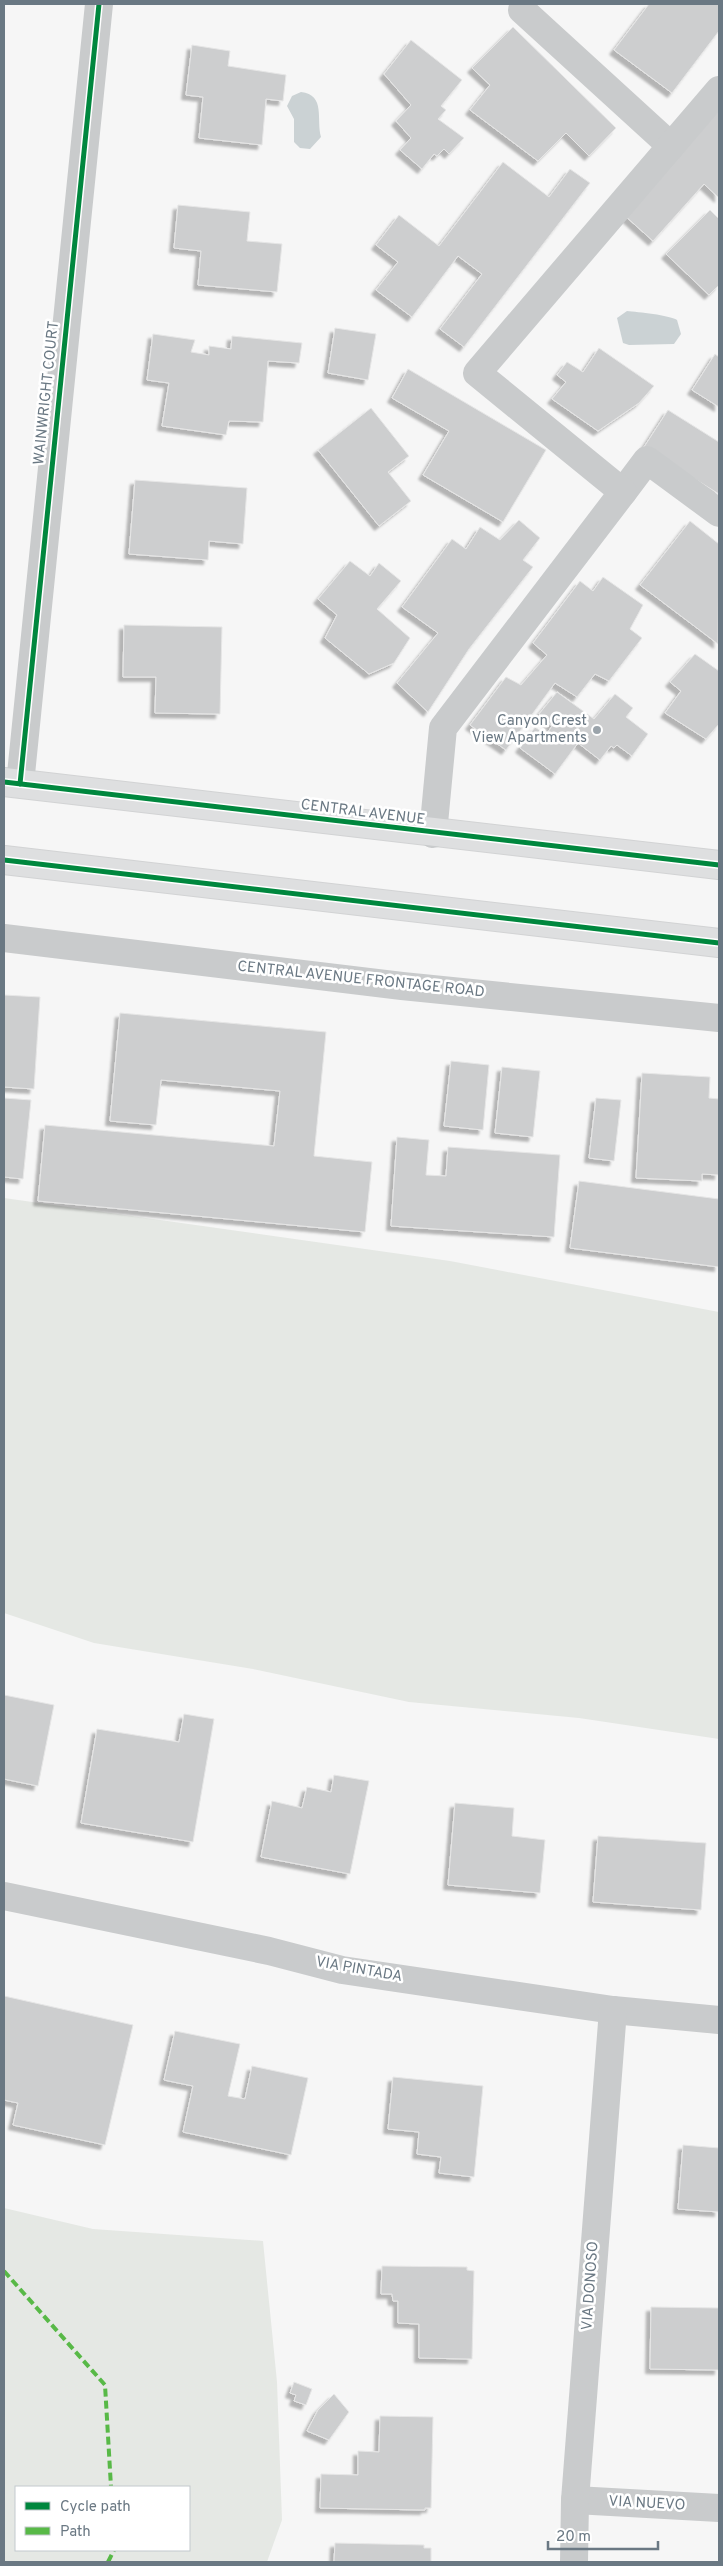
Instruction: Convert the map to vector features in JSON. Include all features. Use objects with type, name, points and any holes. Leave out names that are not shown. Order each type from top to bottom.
[{"type":"main road","name":"CENTRAL AVENUE","points":[[12,783],[433,834],[719,865]]},
{"type":"main road","points":[[4,860],[719,943]]},
{"type":"street","name":"WAINWRIGHT COURT","points":[[12,783],[99,4]]},
{"type":"street","points":[[522,10],[671,146]]},
{"type":"street","points":[[623,492],[477,373],[719,90]]},
{"type":"street","points":[[433,834],[443,728],[647,460],[719,513]]},
{"type":"street","name":"CENTRAL AVENUE FRONTAGE ROAD","points":[[4,938],[412,987],[719,1018]]},
{"type":"street","name":"VIA PINTADA","points":[[4,1896],[269,1952],[342,1970],[613,2010],[719,2020]]},
{"type":"street","name":"VIA DONOSO","points":[[574,2562],[575,2500],[613,2010]]},
{"type":"street","name":"VIA NUEVO","points":[[575,2500],[719,2508]]},
{"type":"shaded area","points":[[301,92],[309,94],[314,98],[318,109],[321,137],[310,149],[300,148],[294,142],[294,119],[287,106],[292,96]]},
{"type":"shaded area","points":[[627,311],[673,318],[677,320],[681,334],[674,344],[629,345],[623,343],[617,318]]},
{"type":"shaded area","points":[[4,1198],[450,1261],[719,1312],[719,1739],[579,1718],[409,1702],[253,1669],[94,1643],[4,1613]]},
{"type":"shaded area","points":[[4,2208],[93,2229],[263,2241],[277,2382],[282,2520],[267,2562],[4,2562]]},
{"type":"building","points":[[649,4],[719,4],[719,31],[672,93],[614,50]]},
{"type":"building","points":[[513,27],[616,128],[589,156],[566,133],[538,161],[470,110],[490,85],[472,68]]},
{"type":"building","points":[[411,40],[462,80],[441,106],[446,110],[438,119],[464,138],[449,154],[444,149],[437,156],[434,154],[422,169],[400,150],[411,138],[396,121],[411,105],[384,74]]},
{"type":"building","points":[[192,45],[230,51],[228,66],[286,75],[283,101],[266,99],[262,145],[199,138],[203,97],[186,95]]},
{"type":"building","points":[[719,110],[719,198],[704,184],[653,241],[624,215]]},
{"type":"building","points":[[503,162],[549,197],[570,169],[590,183],[464,347],[440,329],[482,274],[458,256],[412,317],[376,290],[398,262],[376,245],[399,215],[439,246]]},
{"type":"building","points":[[178,205],[250,212],[247,241],[282,244],[277,292],[198,285],[201,251],[174,248]]},
{"type":"building","points":[[710,210],[719,219],[719,285],[709,295],[666,254]]},
{"type":"building","points":[[335,328],[376,334],[368,380],[328,373]]},
{"type":"building","points":[[153,334],[195,340],[191,352],[209,355],[209,346],[231,349],[232,336],[302,343],[299,363],[268,361],[263,422],[229,421],[226,435],[162,426],[169,383],[147,380]]},
{"type":"building","points":[[599,348],[654,386],[639,403],[598,431],[552,399],[566,382],[557,375],[567,362],[583,372]]},
{"type":"building","points":[[715,354],[719,357],[719,407],[692,390]]},
{"type":"building","points":[[408,369],[546,450],[503,522],[423,475],[449,431],[392,398]]},
{"type":"building","points":[[371,408],[409,456],[388,472],[411,501],[379,526],[318,450]]},
{"type":"building","points":[[668,410],[719,442],[719,494],[644,447]]},
{"type":"building","points":[[135,480],[247,488],[243,544],[209,541],[208,560],[129,554]]},
{"type":"building","points":[[519,520],[540,538],[523,560],[533,567],[469,649],[428,712],[397,683],[438,633],[402,607],[452,539],[466,549],[480,527],[500,540]]},
{"type":"building","points":[[690,521],[719,544],[718,644],[640,585]]},
{"type":"building","points":[[350,561],[370,576],[379,563],[401,581],[377,609],[410,638],[394,663],[369,674],[325,638],[337,615],[318,599]]},
{"type":"building","points":[[603,577],[643,605],[630,629],[642,638],[609,681],[595,674],[577,697],[555,683],[506,750],[470,725],[506,677],[521,685],[547,655],[533,643],[580,581],[593,591]]},
{"type":"building","points":[[124,625],[222,627],[220,714],[155,713],[156,677],[123,677]]},
{"type":"building","points":[[695,654],[719,671],[719,724],[706,739],[665,713],[681,691],[670,682]]},
{"type":"building","name":"Canyon Crest View Apartments","points":[[557,692],[594,719],[615,694],[633,708],[626,717],[648,734],[632,756],[617,745],[614,748],[611,746],[600,760],[578,743],[555,774],[520,748],[535,727],[546,735],[552,726],[539,714]]},
{"type":"building","points":[[4,995],[40,997],[34,1089],[4,1087]]},
{"type":"building","points":[[120,1013],[326,1032],[314,1156],[372,1162],[365,1232],[38,1201],[45,1125],[274,1146],[280,1091],[161,1080],[156,1125],[110,1121]]},
{"type":"building","points":[[451,1061],[489,1065],[483,1130],[444,1126]]},
{"type":"building","points":[[502,1067],[540,1071],[533,1137],[495,1133]]},
{"type":"building","points":[[642,1073],[710,1077],[709,1098],[719,1099],[719,1175],[702,1174],[702,1181],[636,1178]]},
{"type":"building","points":[[4,1098],[31,1100],[23,1179],[4,1177]]},
{"type":"building","points":[[596,1098],[621,1100],[614,1161],[589,1158]]},
{"type":"building","points":[[397,1137],[429,1140],[426,1175],[446,1176],[448,1147],[560,1155],[554,1237],[391,1226]]},
{"type":"building","points":[[579,1181],[719,1199],[719,1267],[570,1248]]},
{"type":"building","points":[[4,1695],[54,1705],[38,1786],[4,1779]]},
{"type":"building","points":[[184,1714],[214,1719],[193,1842],[81,1823],[97,1729],[179,1742]]},
{"type":"building","points":[[334,1775],[369,1781],[350,1874],[261,1857],[272,1801],[302,1808],[307,1787],[331,1792]]},
{"type":"building","points":[[455,1803],[514,1808],[512,1836],[545,1840],[540,1893],[448,1885]]},
{"type":"building","points":[[598,1836],[706,1843],[701,1910],[593,1902]]},
{"type":"building","points":[[4,1996],[133,2025],[105,2145],[13,2125],[18,2103],[4,2100]]},
{"type":"building","points":[[175,2031],[240,2044],[228,2096],[245,2099],[252,2066],[308,2078],[291,2155],[183,2132],[193,2086],[164,2080]]},
{"type":"building","points":[[393,2077],[483,2086],[474,2177],[439,2173],[441,2157],[417,2154],[419,2132],[388,2129]]},
{"type":"building","points":[[683,2145],[719,2148],[719,2212],[678,2209]]},
{"type":"building","points":[[382,2266],[467,2267],[467,2270],[474,2271],[472,2359],[419,2358],[419,2324],[398,2323],[398,2301],[393,2301],[392,2294],[381,2294]]},
{"type":"building","points":[[651,2307],[719,2308],[719,2370],[650,2369]]},
{"type":"building","points":[[294,2382],[312,2389],[306,2405],[294,2401],[296,2395],[290,2393]]},
{"type":"building","points":[[334,2394],[349,2412],[329,2440],[307,2431],[318,2410]]},
{"type":"building","points":[[380,2416],[433,2417],[431,2508],[425,2508],[425,2510],[320,2508],[321,2474],[358,2475],[358,2451],[379,2452]]},
{"type":"building","points":[[335,2543],[424,2545],[424,2548],[431,2548],[431,2562],[334,2562]]},
{"type":"marked path","points":[[4,2271],[105,2385],[111,2486]]},
{"type":"marked path","points":[[108,2562],[114,2551]]},
{"type":"cycle path","points":[[20,784],[99,4]]},
{"type":"cycle path","points":[[4,782],[719,865]]},
{"type":"cycle path","points":[[4,860],[719,943]]},
{"type":"place","name":"Canyon Crest View Apartments","points":[[597,730]]}]
